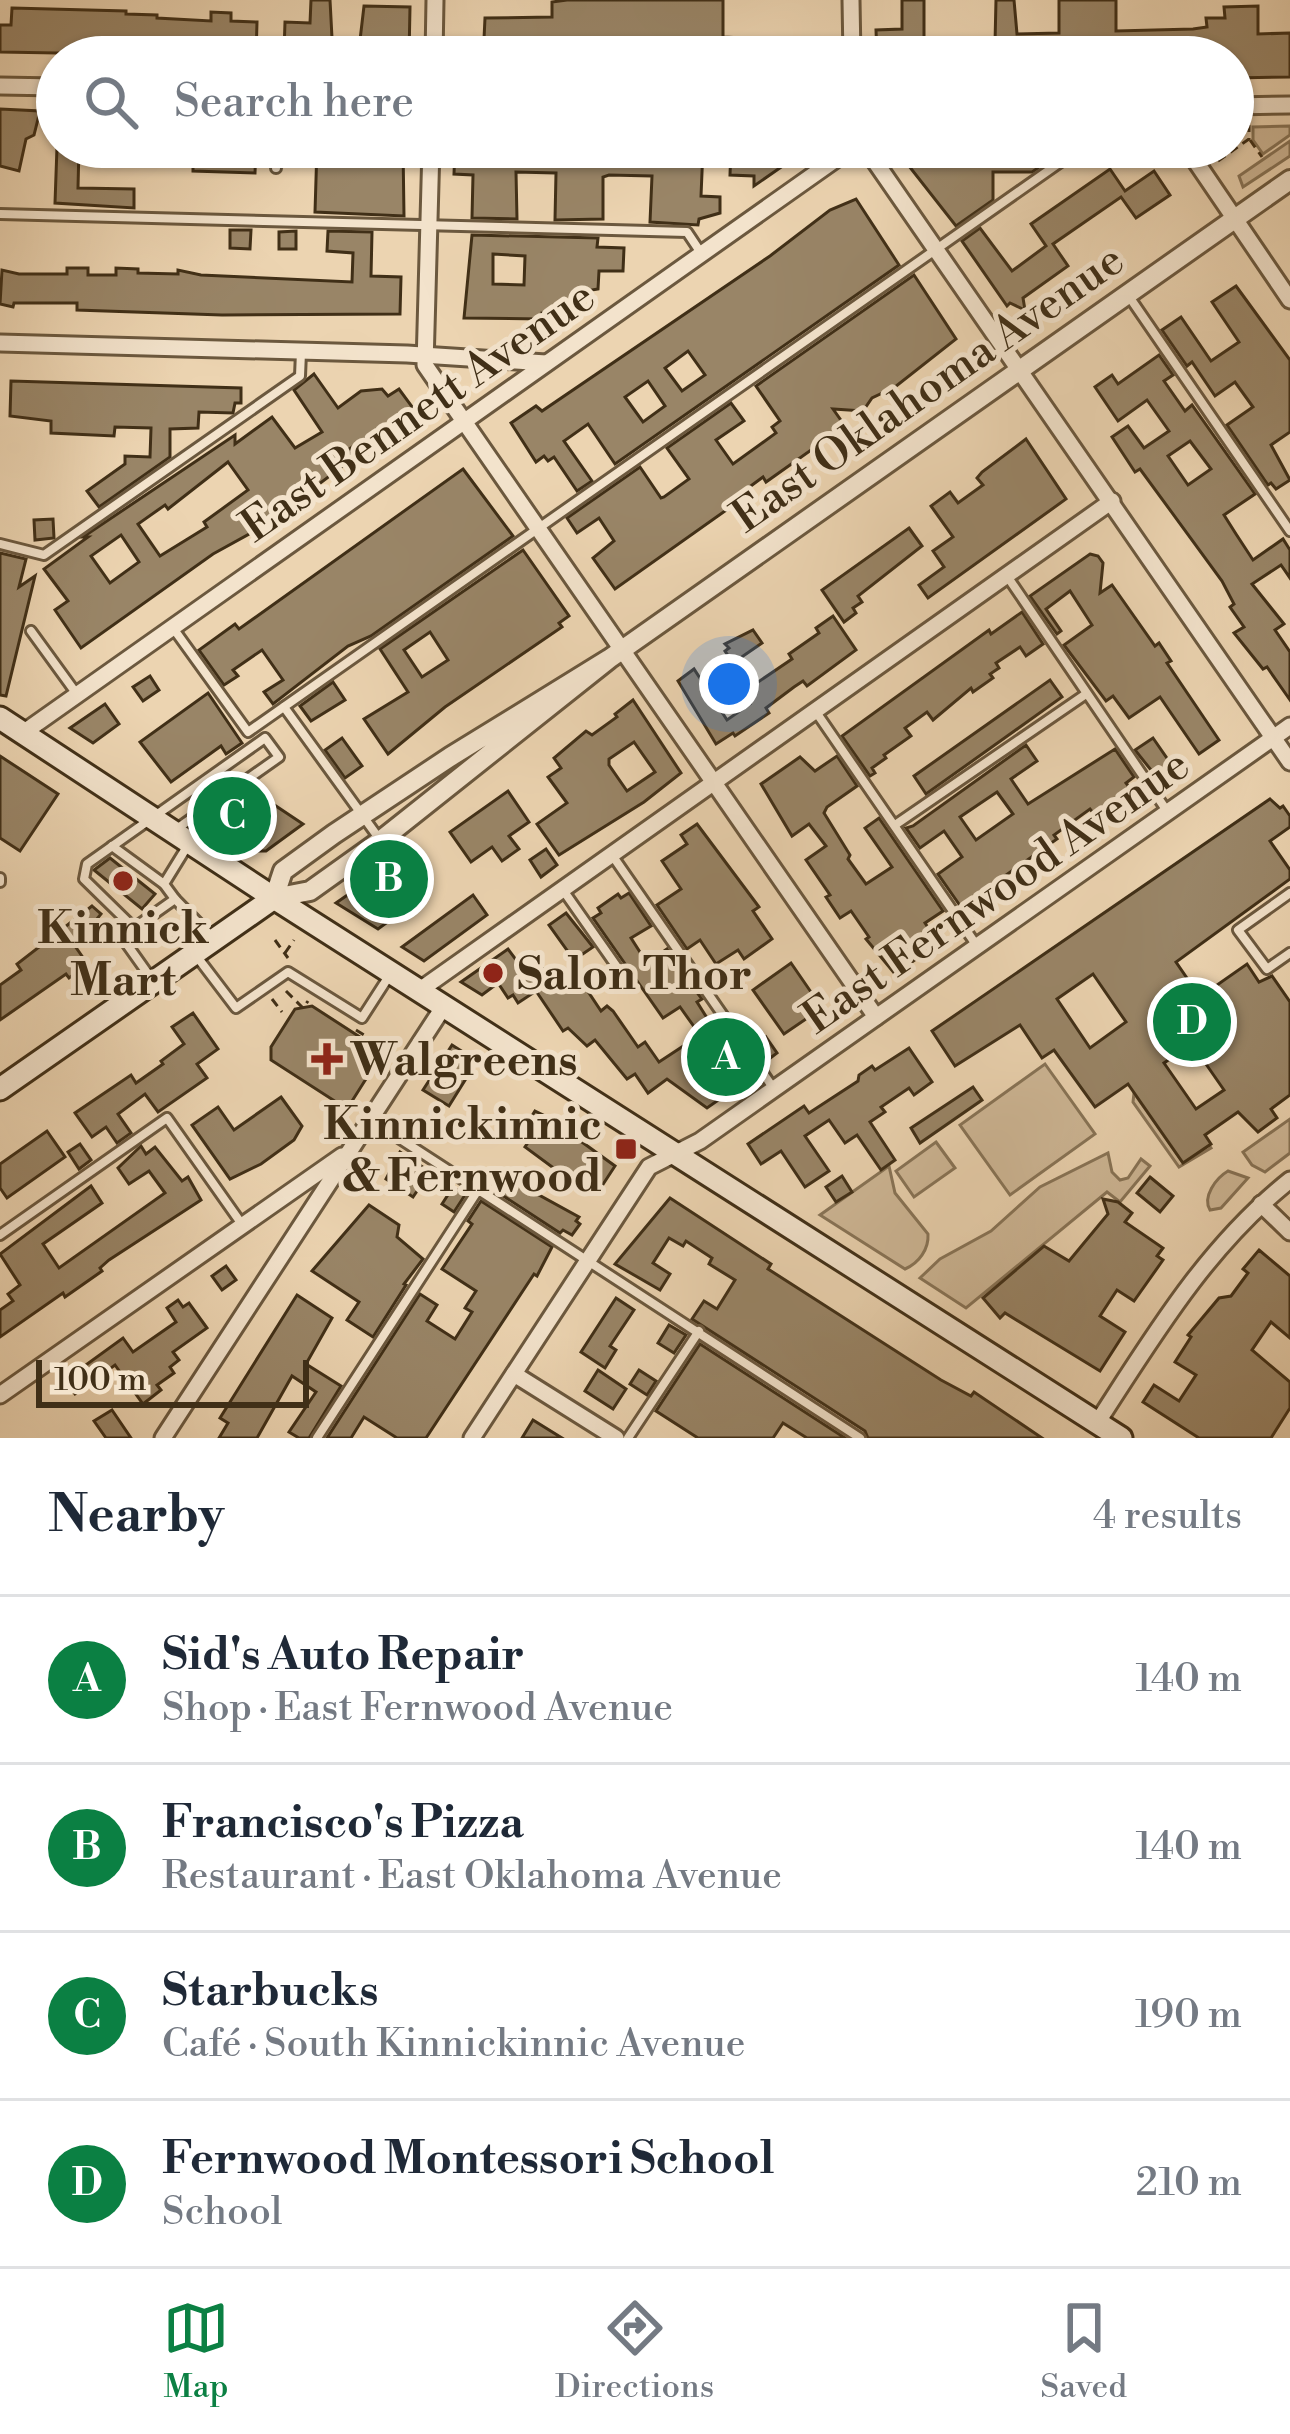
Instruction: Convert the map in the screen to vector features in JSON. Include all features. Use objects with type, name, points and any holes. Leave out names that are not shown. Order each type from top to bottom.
[{"type":"main road","points":[[0,718],[1121,1438]]},
{"type":"main road","name":"East Oklahoma Avenue","points":[[0,1089],[274,898]]},
{"type":"street","points":[[434,36],[435,0]]},
{"type":"street","points":[[851,0],[852,36]]},
{"type":"street","points":[[0,86],[36,87]]},
{"type":"street","points":[[1254,106],[1290,105]]},
{"type":"street","points":[[430,168],[425,365],[538,528],[616,654],[714,781],[876,1017]]},
{"type":"street","name":"East Bennett Avenue","points":[[23,733],[823,168]]},
{"type":"street","points":[[880,168],[1290,762]]},
{"type":"street","points":[[1200,168],[1290,300]]},
{"type":"street","name":"East Oklahoma Avenue","points":[[616,654],[310,891],[274,898],[283,871],[362,815],[616,654],[1290,179]]},
{"type":"street","points":[[0,343],[546,363]]},
{"type":"street","points":[[419,990],[1112,501]]},
{"type":"street","name":"East Fernwood Avenue","points":[[472,1438],[649,1167],[700,1141],[1290,727]]},
{"type":"street","points":[[163,1438],[444,1006]]},
{"type":"street","points":[[0,1394],[351,1150]]},
{"type":"street","points":[[1097,1423],[1172,1306],[1217,1249],[1290,1180]]},
{"type":"street","points":[[1261,1204],[1290,1232]]},
{"type":"street","points":[[514,1374],[616,1438]]},
{"type":"lane","points":[[172,627],[248,733],[1052,168]]},
{"type":"lane","points":[[0,214],[687,232],[702,254]]},
{"type":"lane","points":[[1128,294],[1290,531]]},
{"type":"lane","points":[[0,544],[44,555],[300,376],[301,352]]},
{"type":"lane","points":[[1007,576],[1168,812]]},
{"type":"lane","points":[[32,631],[77,694]]},
{"type":"lane","points":[[896,825],[1086,694]]},
{"type":"lane","points":[[284,707],[380,841]]},
{"type":"lane","points":[[815,710],[977,946]]},
{"type":"lane","points":[[134,928],[84,879],[88,864],[265,738],[279,757],[181,838],[164,884]]},
{"type":"lane","points":[[112,846],[164,884],[214,939]]},
{"type":"lane","points":[[611,854],[774,1089]]},
{"type":"lane","points":[[562,889],[631,987]]},
{"type":"lane","points":[[1290,893],[1238,929],[1267,969],[1290,953]]},
{"type":"lane","points":[[153,981],[122,936],[176,899]]},
{"type":"lane","points":[[194,953],[236,1008],[288,972],[362,1018],[392,972]]},
{"type":"lane","points":[[0,1235],[167,1118],[242,1224]]},
{"type":"lane","points":[[370,1119],[860,1438]]},
{"type":"lane","points":[[317,1438],[478,1190]]},
{"type":"lane","points":[[628,1438],[699,1331]]},
{"type":"path","points":[[1254,146],[1262,158]]},
{"type":"path","points":[[275,940],[287,957],[294,940]]},
{"type":"path","points":[[265,988],[282,1012]]},
{"type":"path","points":[[286,993],[303,1008],[308,1001]]},
{"type":"path","points":[[342,1022],[392,1052]]},
{"type":"shaded area","points":[[1290,126],[1290,135],[1263,154],[1254,141],[1254,127]]},
{"type":"shaded area","points":[[1290,141],[1290,156],[1243,187],[1239,176]]},
{"type":"shaded area","points":[[1045,1064],[1095,1134],[1010,1195],[960,1125]]},
{"type":"shaded area","points":[[1134,1093],[1183,1163],[1211,1148],[1179,1167],[1133,1102]]},
{"type":"shaded area","points":[[1290,1119],[1290,1153],[1265,1172],[1252,1165],[1243,1152]]},
{"type":"shaded area","points":[[936,1142],[955,1168],[914,1197],[896,1171]]},
{"type":"shaded area","points":[[1108,1153],[1112,1172],[1120,1180],[1128,1178],[1141,1159],[1150,1166],[1120,1202],[1107,1192],[966,1308],[920,1278],[940,1259],[991,1231],[1040,1187]]},
{"type":"shaded area","points":[[889,1166],[895,1193],[928,1234],[922,1255],[905,1269],[820,1215]]},
{"type":"shaded area","points":[[1228,1171],[1248,1178],[1221,1208],[1210,1210],[1212,1188]]},
{"type":"building","points":[[311,0],[330,0],[332,36],[285,36],[285,22],[310,23]]},
{"type":"building","points":[[723,0],[723,36],[484,36],[485,18],[552,17],[552,2]]},
{"type":"building","points":[[902,0],[924,0],[924,36],[876,36],[876,30],[902,29]]},
{"type":"building","points":[[996,0],[1014,0],[1017,34],[1059,33],[1059,0],[1116,0],[1116,31],[1207,27],[1206,18],[1225,18],[1224,7],[1258,6],[1258,34],[1290,33],[1290,77],[1254,78],[1254,36],[995,36]]},
{"type":"building","points":[[364,6],[410,7],[409,36],[360,36]]},
{"type":"building","points":[[12,8],[126,11],[211,21],[211,12],[231,13],[231,21],[257,22],[257,36],[36,36],[36,53],[0,52],[0,25],[11,25]]},
{"type":"building","points":[[0,109],[36,111],[34,135],[26,139],[19,171],[0,166]]},
{"type":"building","points":[[56,168],[78,168],[78,188],[134,189],[134,208],[55,203]]},
{"type":"building","points":[[193,168],[255,168],[255,173]]},
{"type":"building","points":[[316,168],[403,168],[404,216],[315,212]]},
{"type":"building","points":[[454,168],[702,168],[701,196],[720,197],[720,213],[699,219],[698,225],[650,222],[652,176],[609,175],[603,177],[603,219],[555,220],[556,173],[516,172],[517,219],[472,218],[473,175],[454,174]]},
{"type":"building","points":[[730,168],[780,168],[754,186],[754,176],[730,175]]},
{"type":"building","points":[[910,168],[1038,168],[993,172],[993,200],[956,226]]},
{"type":"building","points":[[1110,169],[1125,191],[1154,171],[1170,195],[1136,218],[1121,197],[1053,244],[1068,266],[1023,298],[1025,310],[1007,306],[962,241],[980,228],[1012,271],[1046,246],[1031,224]]},
{"type":"building","points":[[856,199],[899,265],[615,464],[588,424],[564,441],[592,481],[577,491],[554,457],[548,461],[544,456],[536,462],[511,423],[536,406],[542,411],[830,210]],"holes":[[[688,351],[705,375],[682,391],[665,368]],[[648,381],[665,406],[643,422],[625,397]]]},
{"type":"building","points":[[230,230],[251,230],[250,249],[230,248]]},
{"type":"building","points":[[296,231],[296,249],[279,249],[279,232]]},
{"type":"building","points":[[328,231],[372,232],[371,276],[401,277],[400,314],[222,315],[77,310],[77,303],[0,304],[2,270],[67,274],[67,268],[88,268],[88,275],[116,275],[116,268],[138,269],[138,273],[178,274],[178,270],[352,282],[353,253],[327,251]]},
{"type":"building","points":[[472,235],[598,238],[597,247],[624,248],[623,271],[599,271],[598,289],[574,293],[573,308],[564,308],[564,314],[542,313],[542,319],[464,318]],"holes":[[[493,254],[525,256],[524,285],[493,284]]]},
{"type":"building","points":[[914,275],[956,339],[895,387],[872,398],[863,411],[833,409],[845,426],[766,482],[763,477],[729,502],[732,506],[615,589],[593,558],[614,541],[599,518],[577,533],[567,518],[640,467],[664,497],[689,479],[667,448],[731,403],[744,421],[716,440],[733,464],[776,433],[772,427],[780,421],[756,386]]},
{"type":"building","points":[[1236,286],[1290,360],[1290,432],[1271,445],[1290,480],[1276,489],[1268,485],[1227,425],[1253,407],[1235,382],[1215,396],[1162,330],[1181,317],[1211,361],[1239,342],[1212,302]]},
{"type":"building","points":[[1159,355],[1173,375],[1164,381],[1185,411],[1192,405],[1255,494],[1224,515],[1253,560],[1283,539],[1290,550],[1290,578],[1281,565],[1252,584],[1284,624],[1275,630],[1290,652],[1290,700],[1234,633],[1244,627],[1230,607],[1234,604],[1222,581],[1112,437],[1128,426],[1144,448],[1169,431],[1147,400],[1118,421],[1095,387],[1112,375],[1118,384]],"holes":[[[1190,441],[1211,469],[1188,485],[1168,456]]]},
{"type":"building","points":[[314,374],[338,408],[361,391],[382,389],[388,396],[399,389],[413,408],[349,449],[353,454],[343,466],[262,527],[213,554],[81,648],[55,610],[68,601],[44,569],[88,537],[83,537],[235,435],[235,444],[272,417],[295,448],[322,432],[294,390]],"holes":[[[228,462],[248,490],[204,522],[207,527],[160,556],[138,524],[165,505],[168,509]],[[121,535],[139,562],[110,583],[91,556]]]},
{"type":"building","points":[[11,381],[241,388],[241,403],[235,403],[233,413],[199,412],[198,428],[170,429],[170,457],[99,507],[87,491],[125,464],[125,456],[150,457],[151,428],[115,427],[114,436],[51,433],[51,421],[10,416]]},
{"type":"building","points":[[1026,439],[1066,499],[928,598],[919,585],[944,567],[933,551],[953,537],[931,506],[950,492],[958,503],[983,485],[977,478],[982,472]]},
{"type":"building","points":[[463,469],[513,536],[371,636],[348,646],[273,704],[264,692],[283,680],[262,650],[233,670],[238,676],[224,685],[199,650],[235,624],[239,629]]},
{"type":"building","points":[[53,519],[54,538],[35,540],[34,520]]},
{"type":"building","points":[[909,528],[922,546],[858,596],[862,602],[844,622],[822,590]]},
{"type":"building","points":[[523,550],[569,616],[559,623],[562,627],[445,707],[388,754],[364,719],[408,692],[380,649]],"holes":[[[430,632],[448,660],[422,677],[404,650]]]},
{"type":"building","points":[[0,553],[26,559],[19,587],[35,576],[6,696],[0,695]]},
{"type":"building","points":[[1090,554],[1103,563],[1100,593],[1112,585],[1155,646],[1159,643],[1171,661],[1167,663],[1219,740],[1199,754],[1160,697],[1129,718],[1113,696],[1106,701],[1064,645],[1092,625],[1070,591],[1046,609],[1061,631],[1057,634],[1030,596]]},
{"type":"building","points":[[1022,612],[1043,644],[1026,656],[1020,647],[996,663],[999,668],[990,674],[993,678],[973,692],[971,688],[933,720],[927,712],[905,728],[911,736],[884,755],[870,776],[842,736],[989,630],[991,634]]},
{"type":"building","points":[[833,616],[856,650],[807,686],[803,681],[794,687],[766,708],[769,713],[735,736],[716,744],[678,681],[694,669],[727,720],[750,704],[742,693],[792,659],[789,654],[819,633],[816,628]]},
{"type":"building","points":[[753,630],[762,643],[733,663],[725,644]]},
{"type":"building","points":[[150,676],[159,690],[143,701],[133,687]]},
{"type":"building","points":[[1050,680],[1062,697],[926,794],[914,776]]},
{"type":"building","points":[[333,682],[345,700],[311,721],[300,706]]},
{"type":"building","points":[[208,693],[242,743],[226,754],[221,746],[171,782],[140,742]]},
{"type":"building","points":[[633,700],[681,773],[559,855],[537,824],[567,803],[548,777],[561,768],[554,758],[586,731],[592,735],[617,717]],"holes":[[[634,742],[655,772],[627,791],[609,759]]]},
{"type":"building","points":[[105,704],[119,724],[93,743],[70,728]]},
{"type":"building","points":[[342,738],[362,766],[345,778],[325,750]]},
{"type":"building","points":[[1153,738],[1171,764],[1155,775],[1135,750]]},
{"type":"building","points":[[1026,745],[1037,761],[1011,779],[1028,804],[1115,749],[1134,777],[1126,783],[1130,788],[1094,814],[1090,809],[1054,835],[1057,839],[961,907],[938,874],[962,857],[944,831],[920,848],[906,828]],"holes":[[[997,792],[1013,814],[976,840],[960,817]]]},
{"type":"building","points":[[0,756],[58,794],[20,851],[0,838]]},
{"type":"building","points":[[837,756],[857,786],[824,813],[850,855],[848,859],[866,884],[892,867],[865,828],[879,818],[943,911],[925,923],[933,935],[917,945],[923,954],[895,974],[866,939],[851,911],[840,918],[806,860],[826,846],[809,824],[792,836],[761,784],[800,757],[815,771]]},
{"type":"building","points":[[249,788],[303,824],[266,851],[255,851],[205,819]]},
{"type":"building","points":[[508,791],[529,822],[509,836],[519,849],[502,861],[492,847],[471,862],[450,832]]},
{"type":"building","points":[[1270,799],[1290,816],[1290,827],[1270,841],[1290,870],[1290,879],[1176,962],[1200,997],[1247,964],[1259,982],[1272,976],[1290,1002],[1290,1095],[1271,1109],[1277,1118],[1258,1132],[1238,1112],[1205,1135],[1211,1144],[1183,1163],[1128,1084],[1095,1107],[1054,1050],[1042,1058],[1020,1025],[955,1066],[932,1031]],"holes":[[[1093,974],[1126,1022],[1090,1048],[1057,999]],[[1192,1044],[1224,1090],[1196,1109],[1164,1063]]]},
{"type":"building","points":[[697,824],[759,907],[753,911],[772,939],[744,959],[738,950],[716,964],[700,940],[687,949],[657,905],[681,889],[662,861],[687,844],[681,835]]},
{"type":"building","points":[[546,849],[557,865],[541,877],[530,860]]},
{"type":"building","points":[[110,858],[155,894],[142,909],[94,870]]},
{"type":"building","points":[[395,862],[419,896],[378,929],[336,903]]},
{"type":"building","points":[[629,893],[651,926],[631,938],[647,963],[667,949],[690,989],[702,999],[697,1002],[724,1045],[731,1041],[754,1075],[707,1108],[667,1079],[648,1093],[635,1074],[627,1079],[595,1040],[587,1046],[568,1028],[563,1031],[536,991],[518,1003],[498,983],[482,995],[461,982],[508,949],[525,972],[539,963],[556,986],[575,972],[601,1011],[607,1006],[613,1011],[638,1047],[645,1042],[659,1062],[700,1035],[680,1007],[663,1018],[593,918],[601,913],[598,908],[618,894],[621,898]]},
{"type":"building","points":[[473,895],[487,915],[424,961],[402,947]]},
{"type":"building","points":[[92,906],[101,914],[75,946],[84,959],[76,964],[80,970],[69,978],[66,974],[0,1020],[0,985],[21,970],[17,964]]},
{"type":"building","points":[[566,913],[593,947],[574,960],[549,925]]},
{"type":"building","points":[[791,963],[822,1008],[784,1034],[753,990]]},
{"type":"building","name":"Walgreens","points":[[312,1006],[383,1052],[347,1109],[271,1060],[271,1047],[295,1009]]},
{"type":"building","points":[[193,1013],[218,1049],[197,1064],[207,1078],[158,1112],[145,1094],[118,1114],[131,1133],[117,1143],[106,1127],[92,1137],[75,1113],[131,1075],[136,1083],[163,1064],[184,1044],[172,1027]]},
{"type":"building","points":[[766,1037],[777,1053],[765,1062],[754,1046]]},
{"type":"building","points":[[452,1045],[477,1061],[449,1106],[423,1090]]},
{"type":"building","points":[[909,1048],[932,1082],[914,1095],[909,1088],[881,1107],[885,1112],[870,1122],[895,1160],[881,1170],[857,1135],[845,1143],[829,1120],[805,1136],[829,1171],[805,1187],[781,1151],[761,1164],[748,1144],[804,1106],[809,1113],[858,1081],[872,1066],[875,1070]]},
{"type":"building","points":[[973,1087],[982,1100],[920,1143],[911,1128]]},
{"type":"building","points":[[281,1097],[302,1126],[294,1140],[230,1179],[192,1125],[218,1107],[234,1130]]},
{"type":"building","points":[[535,1111],[578,1132],[575,1137],[615,1166],[598,1192],[563,1175],[525,1147],[529,1141],[520,1135]]},
{"type":"building","points":[[47,1131],[65,1157],[7,1198],[0,1188],[0,1164]]},
{"type":"building","points":[[80,1144],[91,1160],[79,1169],[68,1152]]},
{"type":"building","points":[[141,1146],[146,1154],[155,1147],[182,1181],[188,1177],[201,1200],[0,1337],[0,1310],[13,1301],[8,1294],[20,1285],[0,1254],[91,1186],[102,1203],[43,1244],[59,1268],[165,1193],[149,1171],[129,1184],[118,1168]]},
{"type":"building","points":[[400,1152],[430,1172],[413,1197],[386,1179]]},
{"type":"building","points":[[497,1172],[579,1217],[572,1235],[560,1233],[488,1186]]},
{"type":"building","points":[[842,1176],[852,1192],[836,1202],[826,1187]]},
{"type":"building","points":[[1150,1177],[1173,1196],[1160,1212],[1137,1193]]},
{"type":"building","points":[[453,1187],[465,1195],[454,1212],[442,1204]]},
{"type":"building","points":[[670,1198],[771,1264],[768,1269],[941,1380],[971,1396],[974,1392],[1042,1438],[868,1438],[865,1431],[692,1319],[704,1301],[717,1309],[735,1280],[709,1264],[712,1258],[686,1241],[683,1246],[669,1238],[653,1263],[670,1274],[660,1290],[615,1264]]},
{"type":"building","points":[[1103,1199],[1118,1202],[1132,1213],[1125,1222],[1163,1248],[1157,1256],[1163,1260],[1134,1301],[1117,1290],[1100,1316],[1125,1332],[1100,1371],[1005,1313],[1000,1318],[983,1298],[1044,1246],[1069,1261],[1108,1214]]},
{"type":"building","points":[[481,1201],[552,1247],[537,1276],[534,1274],[426,1438],[397,1438],[364,1417],[351,1438],[327,1438],[420,1294],[437,1305],[427,1321],[455,1339],[472,1312],[465,1308],[476,1291],[442,1269],[472,1224],[468,1221]]},
{"type":"building","points":[[369,1205],[399,1225],[397,1237],[423,1259],[373,1337],[347,1320],[359,1302],[312,1271]]},
{"type":"building","points":[[1259,1250],[1290,1276],[1290,1338],[1271,1322],[1252,1350],[1290,1382],[1290,1408],[1271,1438],[1199,1438],[1143,1402],[1154,1385],[1179,1401],[1196,1375],[1175,1362],[1188,1335],[1219,1298],[1231,1296],[1248,1273],[1243,1269]]},
{"type":"building","points":[[226,1266],[236,1280],[222,1290],[212,1276]]},
{"type":"building","points":[[297,1295],[332,1318],[306,1364],[341,1386],[309,1438],[289,1432],[316,1392],[292,1376],[257,1438],[219,1438],[228,1423],[220,1418]]},
{"type":"building","points":[[616,1298],[634,1310],[610,1346],[616,1350],[605,1368],[581,1352]]},
{"type":"building","points":[[178,1300],[183,1307],[189,1303],[207,1328],[173,1352],[179,1360],[170,1367],[174,1373],[157,1385],[161,1390],[143,1404],[115,1365],[75,1394],[65,1380],[123,1338],[133,1352],[176,1322],[167,1308]]},
{"type":"building","points":[[669,1325],[686,1335],[674,1353],[658,1343]]},
{"type":"building","points":[[700,1344],[845,1438],[807,1438],[783,1423],[773,1438],[698,1438],[656,1411]]},
{"type":"building","points":[[598,1370],[626,1389],[613,1409],[585,1391]]},
{"type":"building","points":[[639,1370],[656,1381],[647,1395],[630,1384]]},
{"type":"building","points":[[112,1410],[131,1438],[106,1438],[94,1421]]},
{"type":"building","points":[[533,1420],[562,1438],[522,1438]]},
{"type":"place","name":"Starbucks","points":[[232,816]]},
{"type":"place","name":"Francisco's Pizza","points":[[389,879]]},
{"type":"place","name":"Kinnick Mart","points":[[123,881]]},
{"type":"place","name":"Salon Thor","points":[[493,973]]},
{"type":"place","name":"Fernwood Montessori School","points":[[1192,1022]]},
{"type":"place","name":"Sid's Auto Repair","points":[[726,1057]]},
{"type":"place","name":"Walgreens","points":[[327,1059]]},
{"type":"place","name":"Kinnickinnic & Fernwood","points":[[626,1149]]}]
